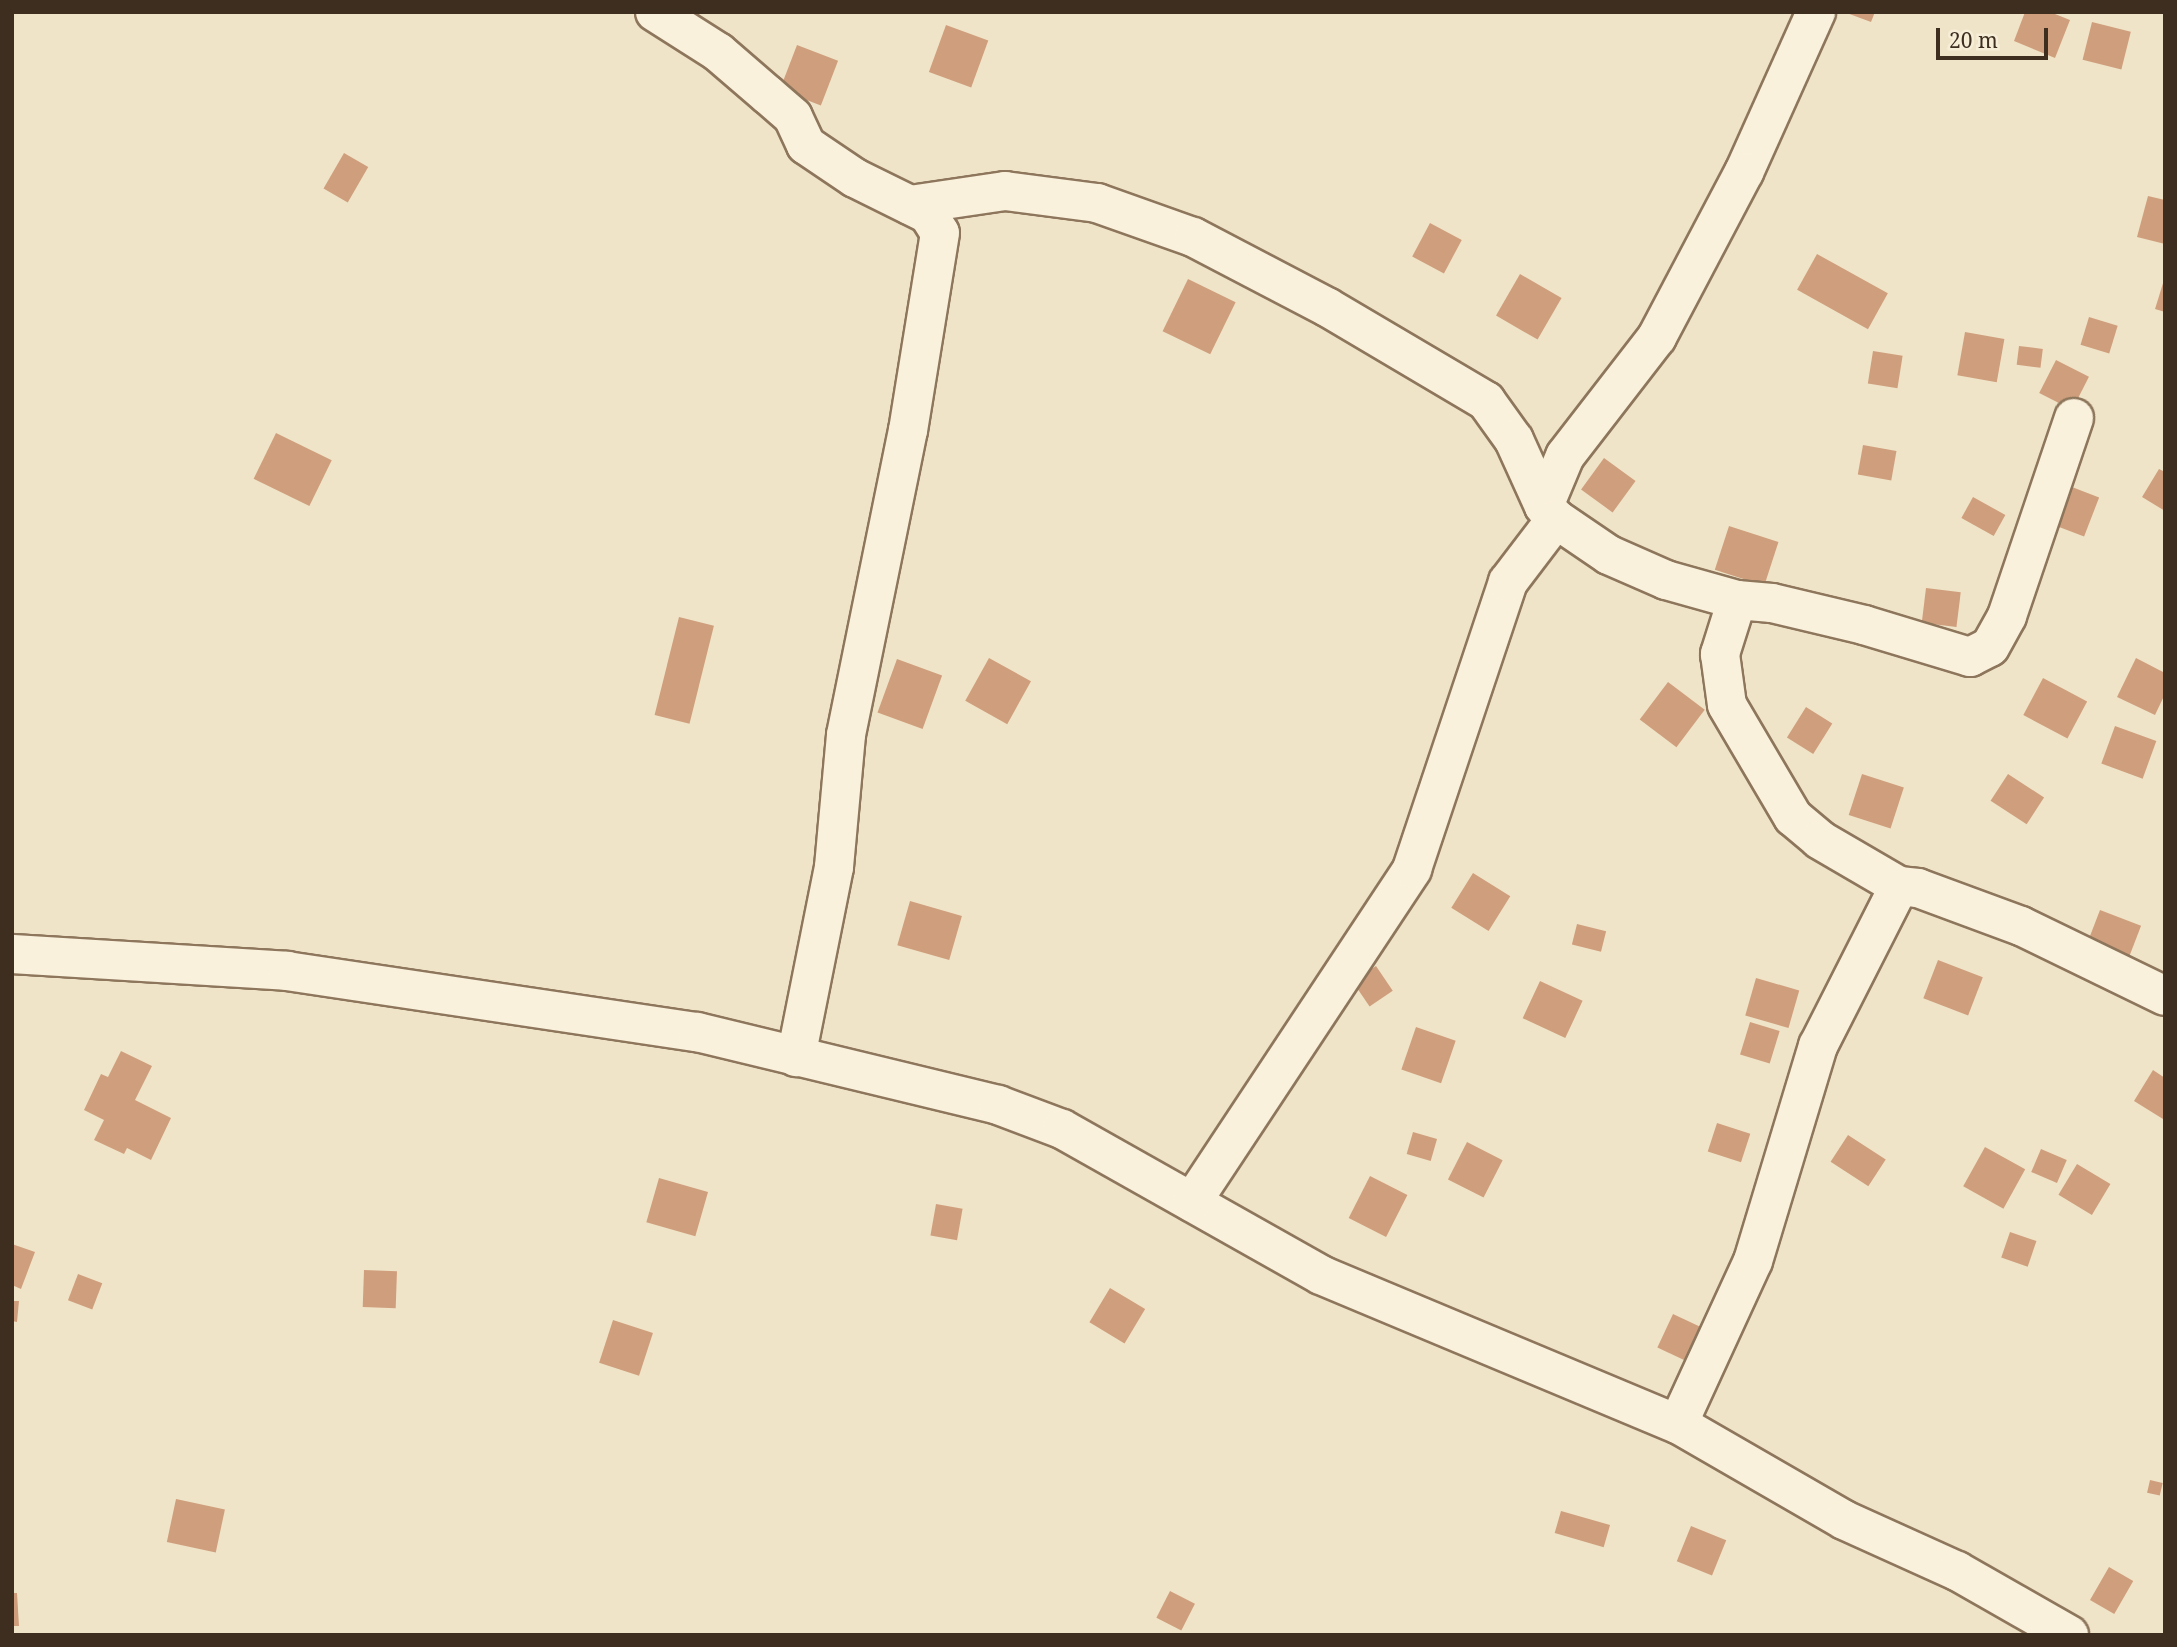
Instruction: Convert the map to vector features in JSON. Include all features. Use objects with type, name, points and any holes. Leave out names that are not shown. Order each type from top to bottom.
[{"type":"street","points":[[655,12],[718,52],[776,102],[793,117],[806,145],[855,178],[928,214],[940,233],[908,430],[846,735],[834,867],[796,1057]]},
{"type":"street","points":[[1192,1202],[1417,860],[1508,582],[1550,513],[1565,456],[1657,337],[1744,172],[1816,12]]},
{"type":"street","points":[[910,205],[1005,191],[1097,203],[1193,237],[1327,307],[1486,401],[1514,440],[1550,513],[1609,555],[1666,580],[1737,600],[1772,603],[1864,625],[1970,657],[1990,647],[2007,616],[2074,418]]},
{"type":"street","points":[[1737,600],[1720,654],[1727,705],[1793,817],[1820,840],[1899,886],[1918,888],[2021,926],[2165,996]]},
{"type":"street","points":[[1678,1424],[1752,1261],[1818,1046],[1899,886]]},
{"type":"street","points":[[12,954],[287,971],[697,1032],[998,1105],[1062,1129],[1333,1280],[1678,1424],[1844,1520],[1957,1571],[2069,1635]]},
{"type":"building","points":[[1844,12],[1875,12],[1871,22]]},
{"type":"building","points":[[2025,12],[2050,12],[2070,20],[2055,58],[2014,41]]},
{"type":"building","points":[[2092,22],[2131,32],[2121,70],[2083,60]]},
{"type":"building","points":[[946,25],[988,40],[971,87],[929,72]]},
{"type":"building","points":[[797,45],[838,61],[821,106],[780,90]]},
{"type":"building","points":[[344,153],[368,167],[348,203],[324,189]]},
{"type":"building","points":[[2148,196],[2165,200],[2165,244],[2137,237]]},
{"type":"building","points":[[1430,223],[1462,240],[1444,273],[1412,257]]},
{"type":"building","points":[[1817,254],[1888,293],[1868,329],[1797,290]]},
{"type":"building","points":[[1520,274],[1562,298],[1538,340],[1496,316]]},
{"type":"building","points":[[1188,279],[1236,302],[1210,354],[1163,331]]},
{"type":"building","points":[[2165,280],[2165,312],[2155,309]]},
{"type":"building","points":[[2089,317],[2118,326],[2109,354],[2081,345]]},
{"type":"building","points":[[1965,332],[2004,339],[1997,382],[1957,375]]},
{"type":"building","points":[[2019,346],[2043,349],[2041,368],[2017,365]]},
{"type":"building","points":[[1873,351],[1903,356],[1897,388],[1868,384]]},
{"type":"building","points":[[2056,360],[2089,377],[2072,410],[2039,393]]},
{"type":"building","points":[[276,433],[332,460],[309,506],[254,479]]},
{"type":"building","points":[[1863,445],[1896,451],[1891,480],[1858,475]]},
{"type":"building","points":[[1604,458],[1636,481],[1613,512],[1581,490]]},
{"type":"building","points":[[2159,469],[2165,472],[2165,511],[2142,497]]},
{"type":"building","points":[[2059,482],[2099,497],[2084,537],[2044,521]]},
{"type":"building","points":[[1973,497],[2005,515],[1994,536],[1961,518]]},
{"type":"building","points":[[1729,526],[1778,542],[1764,586],[1715,570]]},
{"type":"building","points":[[1926,588],[1961,592],[1956,627],[1922,623]]},
{"type":"building","points":[[679,617],[714,626],[689,724],[655,715]]},
{"type":"building","points":[[989,658],[1031,681],[1007,724],[965,701]]},
{"type":"building","points":[[2136,658],[2165,673],[2165,694],[2155,715],[2117,697]]},
{"type":"building","points":[[897,659],[942,675],[923,729],[878,713]]},
{"type":"building","points":[[2043,678],[2087,701],[2067,739],[2023,715]]},
{"type":"building","points":[[1668,682],[1705,710],[1676,747],[1640,720]]},
{"type":"building","points":[[1806,707],[1832,723],[1813,754],[1787,738]]},
{"type":"building","points":[[2115,726],[2156,741],[2143,779],[2101,764]]},
{"type":"building","points":[[1862,774],[1904,788],[1891,828],[1849,815]]},
{"type":"building","points":[[2008,774],[2044,797],[2027,824],[1991,801]]},
{"type":"building","points":[[1473,873],[1510,896],[1489,931],[1451,908]]},
{"type":"building","points":[[910,901],[962,916],[949,960],[897,945]]},
{"type":"building","points":[[2100,910],[2141,926],[2129,957],[2088,941]]},
{"type":"building","points":[[1577,924],[1606,931],[1601,952],[1572,944]]},
{"type":"building","points":[[1938,960],[1983,977],[1968,1015],[1923,998]]},
{"type":"building","points":[[1376,966],[1393,991],[1370,1007],[1353,982]]},
{"type":"building","points":[[1756,978],[1799,990],[1789,1028],[1745,1015]]},
{"type":"building","points":[[1540,981],[1583,1001],[1565,1038],[1523,1018]]},
{"type":"building","points":[[1750,1022],[1780,1031],[1770,1064],[1740,1055]]},
{"type":"building","points":[[1416,1027],[1456,1041],[1441,1083],[1401,1070]]},
{"type":"building","points":[[121,1051],[152,1066],[135,1100],[171,1118],[151,1160],[127,1148],[124,1154],[94,1140],[104,1120],[84,1110],[101,1074],[108,1077]]},
{"type":"building","points":[[2153,1070],[2165,1078],[2163,1119],[2134,1101]]},
{"type":"building","points":[[1717,1123],[1750,1134],[1741,1162],[1708,1152]]},
{"type":"building","points":[[1413,1132],[1437,1139],[1431,1161],[1407,1154]]},
{"type":"building","points":[[1848,1135],[1886,1160],[1868,1186],[1831,1162]]},
{"type":"building","points":[[1467,1142],[1503,1160],[1484,1198],[1448,1179]]},
{"type":"building","points":[[1985,1147],[2025,1169],[2003,1209],[1963,1186]]},
{"type":"building","points":[[2041,1149],[2067,1160],[2057,1183],[2031,1172]]},
{"type":"building","points":[[2077,1164],[2110,1184],[2092,1215],[2058,1195]]},
{"type":"building","points":[[1370,1176],[1407,1195],[1386,1237],[1349,1218]]},
{"type":"building","points":[[659,1178],[708,1192],[695,1236],[646,1222]]},
{"type":"building","points":[[936,1204],[963,1209],[957,1240],[930,1236]]},
{"type":"building","points":[[2010,1232],[2036,1241],[2028,1267],[2001,1258]]},
{"type":"building","points":[[12,1244],[35,1252],[21,1289],[12,1285]]},
{"type":"building","points":[[364,1270],[397,1271],[396,1308],[363,1307]]},
{"type":"building","points":[[78,1274],[102,1283],[92,1309],[68,1300]]},
{"type":"building","points":[[1110,1288],[1145,1309],[1125,1343],[1089,1322]]},
{"type":"building","points":[[12,1301],[19,1301],[17,1322],[12,1321]]},
{"type":"building","points":[[1673,1314],[1709,1331],[1694,1364],[1657,1348]]},
{"type":"building","points":[[613,1320],[653,1333],[639,1376],[599,1363]]},
{"type":"building","points":[[2150,1480],[2163,1483],[2160,1496],[2147,1493]]},
{"type":"building","points":[[176,1499],[225,1509],[216,1552],[167,1542]]},
{"type":"building","points":[[1561,1511],[1610,1525],[1604,1547],[1555,1533]]},
{"type":"building","points":[[1691,1526],[1726,1540],[1712,1575],[1677,1561]]},
{"type":"building","points":[[2109,1567],[2133,1581],[2114,1614],[2090,1600]]},
{"type":"building","points":[[1170,1591],[1195,1604],[1181,1630],[1156,1618]]},
{"type":"building","points":[[12,1593],[17,1593],[19,1626],[12,1626]]}]
